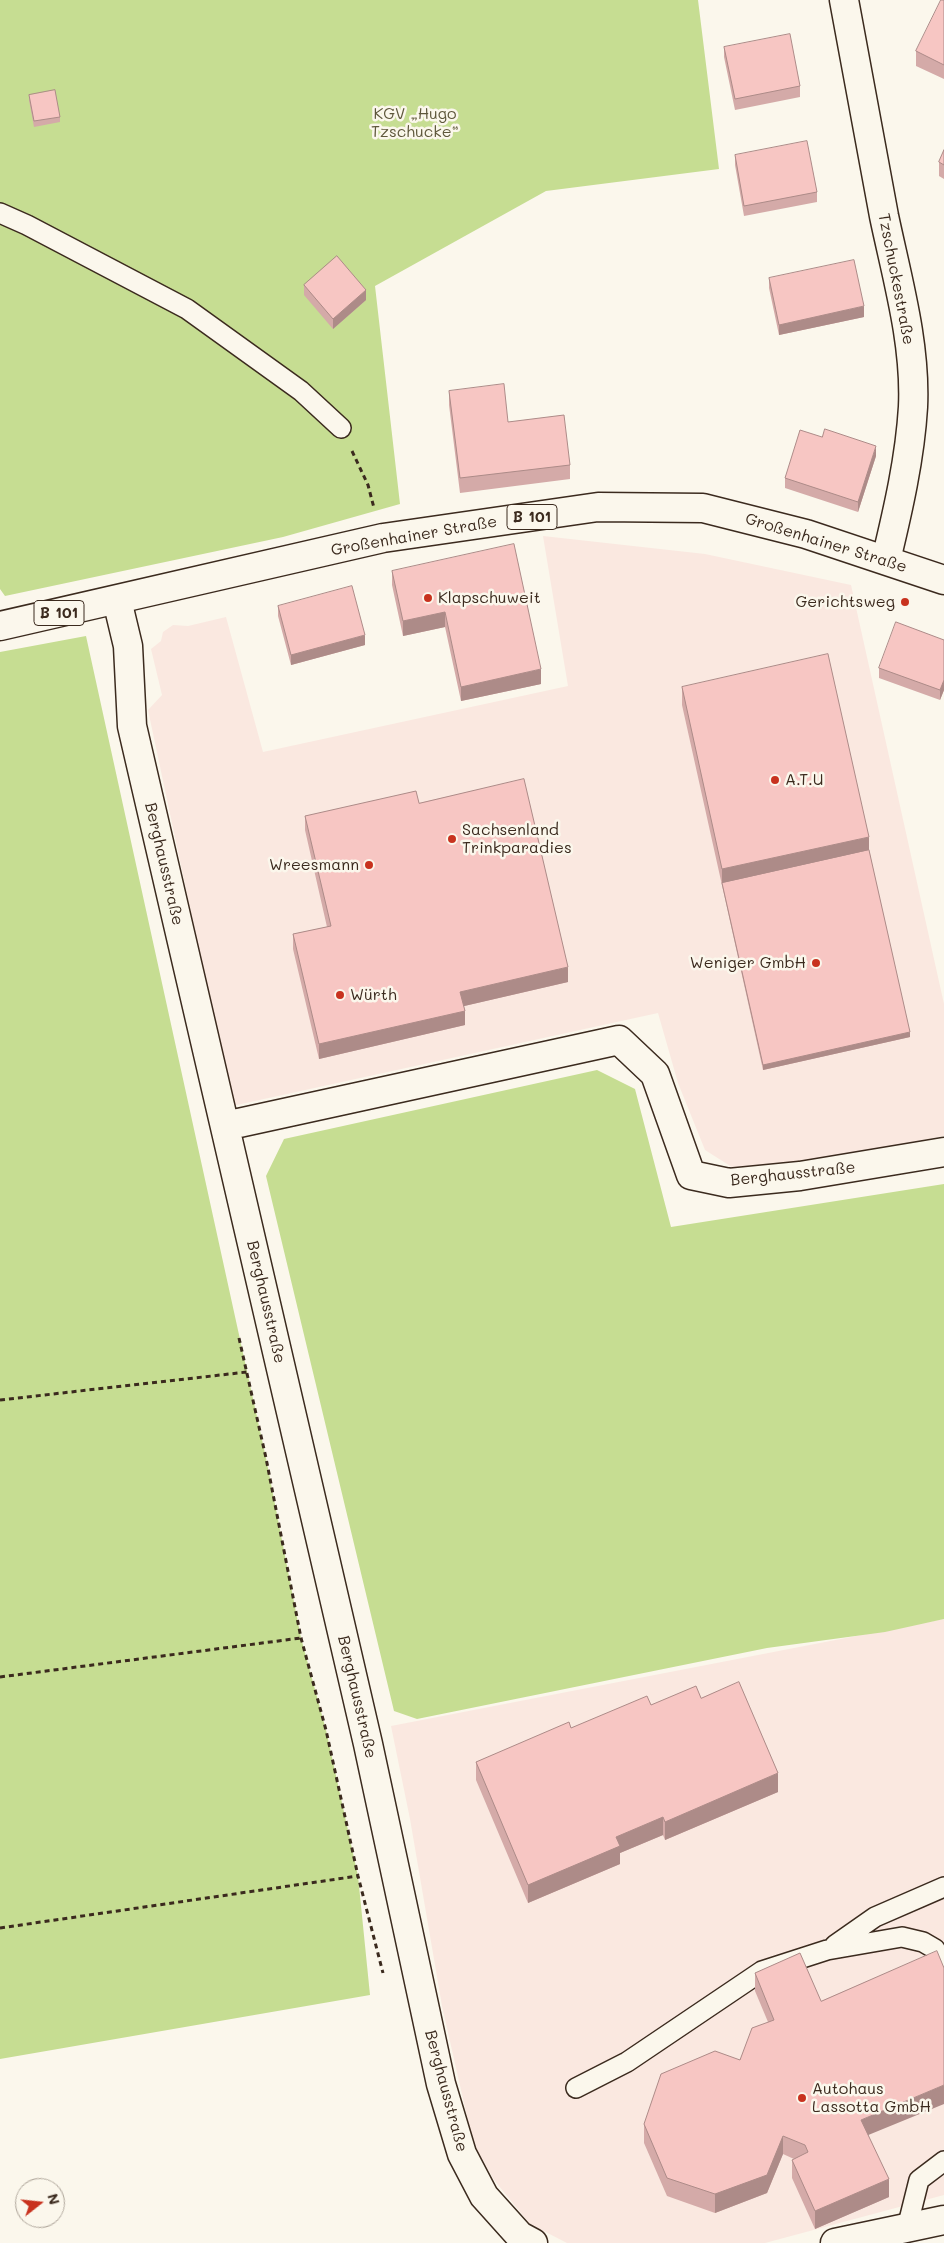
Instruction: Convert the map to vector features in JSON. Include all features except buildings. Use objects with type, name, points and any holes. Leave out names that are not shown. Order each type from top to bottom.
[{"type":"street","name":"Tzschuckestraße","points":[[844,0],[868,137],[904,309],[912,362],[913,407],[908,450],[899,506],[886,560]]},
{"type":"street","name":"Großenhainer Straße","points":[[0,626],[383,538],[598,507],[703,508],[806,534],[944,580]]},
{"type":"street","name":"Berghausstraße","points":[[117,600],[128,646],[132,726],[368,1744],[448,2112],[462,2154],[484,2196],[520,2236],[533,2243]]},
{"type":"street","name":"Berghausstraße","points":[[225,1126],[619,1040],[655,1074],[691,1175],[729,1183],[800,1176],[944,1152]]},
{"type":"street","points":[[836,2243],[944,2220]]},
{"type":"lane","points":[[0,213],[27,225],[187,309],[301,391],[342,428]]},
{"type":"lane","points":[[828,1950],[875,1917],[944,1887]]},
{"type":"lane","points":[[576,2088],[627,2062],[762,1971],[828,1950],[902,1937],[923,1942],[935,1949],[944,1965]]},
{"type":"lane","points":[[907,2228],[919,2180],[944,2161]]},
{"type":"path","points":[[342,428],[368,485],[383,538]]},
{"type":"path","points":[[238,1334],[266,1458],[301,1638],[326,1730],[358,1876],[384,1979]]},
{"type":"path","points":[[0,1400],[247,1372]]},
{"type":"path","points":[[0,1678],[301,1638]]},
{"type":"path","points":[[0,1928],[358,1876]]},
{"type":"shaded area","points":[[543,536],[705,554],[851,585],[944,1004],[944,1136],[811,1161],[735,1169],[705,1150],[678,1083],[658,1013],[232,1106],[148,710],[162,695],[151,649],[161,641],[163,632],[173,625],[188,626],[226,617],[263,752],[568,686]]},
{"type":"shaded area","points":[[944,1619],[944,2195],[765,2243],[567,2243],[530,2224],[494,2180],[473,2143],[442,2006],[410,1819],[391,1726]]},
{"type":"green space","name":"KGV „Hugo Tzschucke“","points":[[0,0],[698,0],[719,169],[546,191],[375,286],[400,504],[283,537],[5,596],[0,589]]},
{"type":"green space","points":[[86,636],[266,1458],[301,1638],[326,1730],[358,1876],[370,1995],[0,2059],[0,652]]},
{"type":"green space","points":[[597,1070],[635,1089],[671,1227],[944,1184],[944,1619],[885,1632],[767,1648],[417,1719],[394,1711],[266,1176],[284,1139]]},
{"type":"place","name":"Klapschuweit","points":[[428,598]]},
{"type":"place","name":"Gerichtsweg","points":[[905,602]]},
{"type":"place","name":"A.T.U","points":[[775,780]]},
{"type":"place","name":"Sachsenland Trinkparadies","points":[[452,839]]},
{"type":"place","name":"Wreesmann","points":[[369,865]]},
{"type":"place","name":"Weniger GmbH","points":[[816,963]]},
{"type":"place","name":"Würth","points":[[340,995]]},
{"type":"place","name":"Autohaus Lassotta GmbH","points":[[802,2098]]}]
